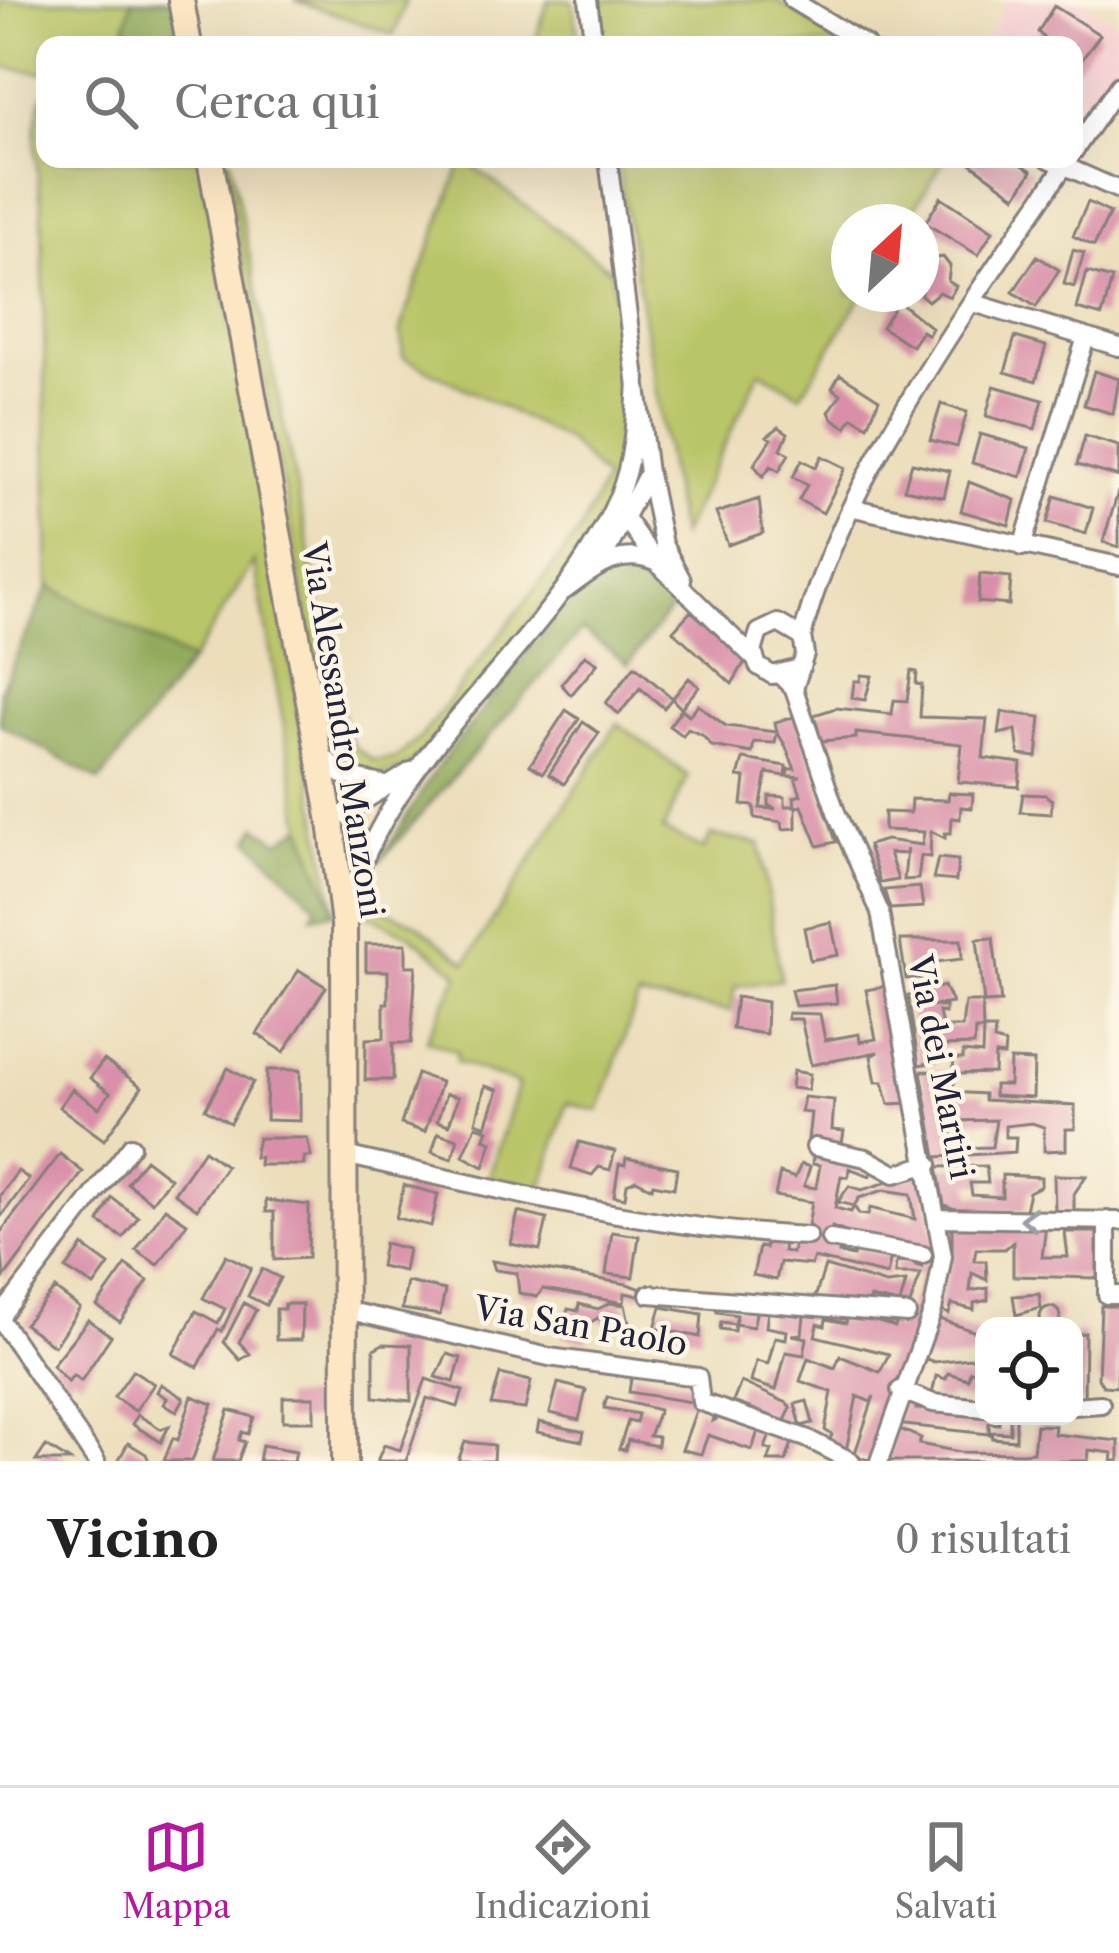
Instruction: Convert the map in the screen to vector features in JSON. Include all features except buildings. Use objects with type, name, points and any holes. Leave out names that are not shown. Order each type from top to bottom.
[{"type":"street","points":[[181,0],[187,36]]},
{"type":"street","points":[[588,0],[593,36]]},
{"type":"street","points":[[792,0],[851,36]]},
{"type":"street","points":[[1083,138],[1119,85]]},
{"type":"street","name":"Via Alessandro Manzoni","points":[[212,168],[331,822],[344,924],[344,1461]]},
{"type":"street","points":[[609,168],[649,473],[663,544],[692,599]]},
{"type":"street","points":[[618,497],[625,524],[657,563],[765,671],[790,678],[805,654],[802,637],[810,603],[897,422],[1056,168]]},
{"type":"street","points":[[1073,168],[1119,190]]},
{"type":"street","points":[[974,303],[1119,346]]},
{"type":"street","points":[[1022,547],[1086,337]]},
{"type":"street","points":[[344,924],[363,866],[388,814],[554,599],[618,497],[628,464],[637,379]]},
{"type":"street","points":[[554,599],[598,566],[649,473]]},
{"type":"street","points":[[854,508],[1119,566]]},
{"type":"street","points":[[599,532],[625,524],[644,529],[663,544]]},
{"type":"street","points":[[598,566],[641,556],[657,563]]},
{"type":"street","points":[[729,634],[746,638],[786,624],[810,603]]},
{"type":"street","points":[[786,624],[802,637]]},
{"type":"street","points":[[754,658],[759,632]]},
{"type":"street","name":"Via dei Martiri","points":[[790,678],[836,812],[880,912],[939,1217],[934,1256],[938,1280],[919,1319],[880,1461]]},
{"type":"street","points":[[318,750],[341,775],[391,786]]},
{"type":"street","points":[[331,822],[430,756]]},
{"type":"street","points":[[331,822],[366,822],[388,814]]},
{"type":"street","points":[[96,1461],[0,1318],[130,1146]]},
{"type":"street","points":[[815,1147],[866,1158],[895,1174],[929,1165]]},
{"type":"street","points":[[344,1154],[618,1217],[752,1235],[808,1236]]},
{"type":"street","points":[[939,1217],[1113,1221],[1107,1295],[1119,1295]]},
{"type":"street","points":[[830,1239],[934,1256]]},
{"type":"street","points":[[649,1294],[919,1319]]},
{"type":"street","name":"Via San Paolo","points":[[341,1309],[549,1357],[698,1377],[701,1402],[806,1438],[851,1461]]},
{"type":"street","points":[[901,1390],[933,1403],[975,1407]]},
{"type":"street","points":[[1083,1405],[1101,1404]]},
{"type":"shaded area","points":[[1008,0],[1083,0],[1119,26],[1119,60],[1083,116],[1083,36],[988,36]]},
{"type":"green space","points":[[0,0],[132,0],[123,36],[36,36],[36,72],[0,67]]},
{"type":"green space","points":[[132,0],[174,0],[180,36],[123,36]]},
{"type":"green space","points":[[295,0],[406,0],[394,35]]},
{"type":"green space","points":[[548,0],[573,0],[578,36],[537,36]]},
{"type":"green space","points":[[593,0],[775,0],[836,36],[599,36]]},
{"type":"green space","points":[[38,168],[203,168],[335,912],[302,826],[254,562],[191,661],[49,586]]},
{"type":"green space","points":[[226,168],[232,168],[346,732],[353,746],[374,761],[396,758],[421,737],[581,530],[605,479],[567,440],[403,357],[401,332],[406,312],[460,168],[475,168],[611,270],[625,371],[618,472],[587,540],[562,578],[423,752],[388,774],[368,774],[346,766],[328,733]]},
{"type":"green space","points":[[618,168],[939,168],[917,204],[831,204],[831,312],[852,312],[801,395],[760,371],[680,537]]},
{"type":"green space","points":[[633,566],[644,569],[678,600],[628,664],[582,630],[379,862],[435,770],[560,611],[587,590]]},
{"type":"green space","points":[[49,586],[191,661],[100,781],[0,724],[0,691]]},
{"type":"green space","points":[[618,723],[688,776],[663,830],[704,849],[711,835],[760,844],[781,980],[735,986],[731,1011],[638,998],[599,1111],[567,1103],[541,1191],[489,1177],[518,1084],[456,1061],[458,1052],[426,1040],[459,974],[410,935],[365,914],[368,903],[414,922],[466,962]]},
{"type":"green space","points":[[257,826],[279,842],[302,826],[335,912],[312,916],[317,906],[250,840]]}]
